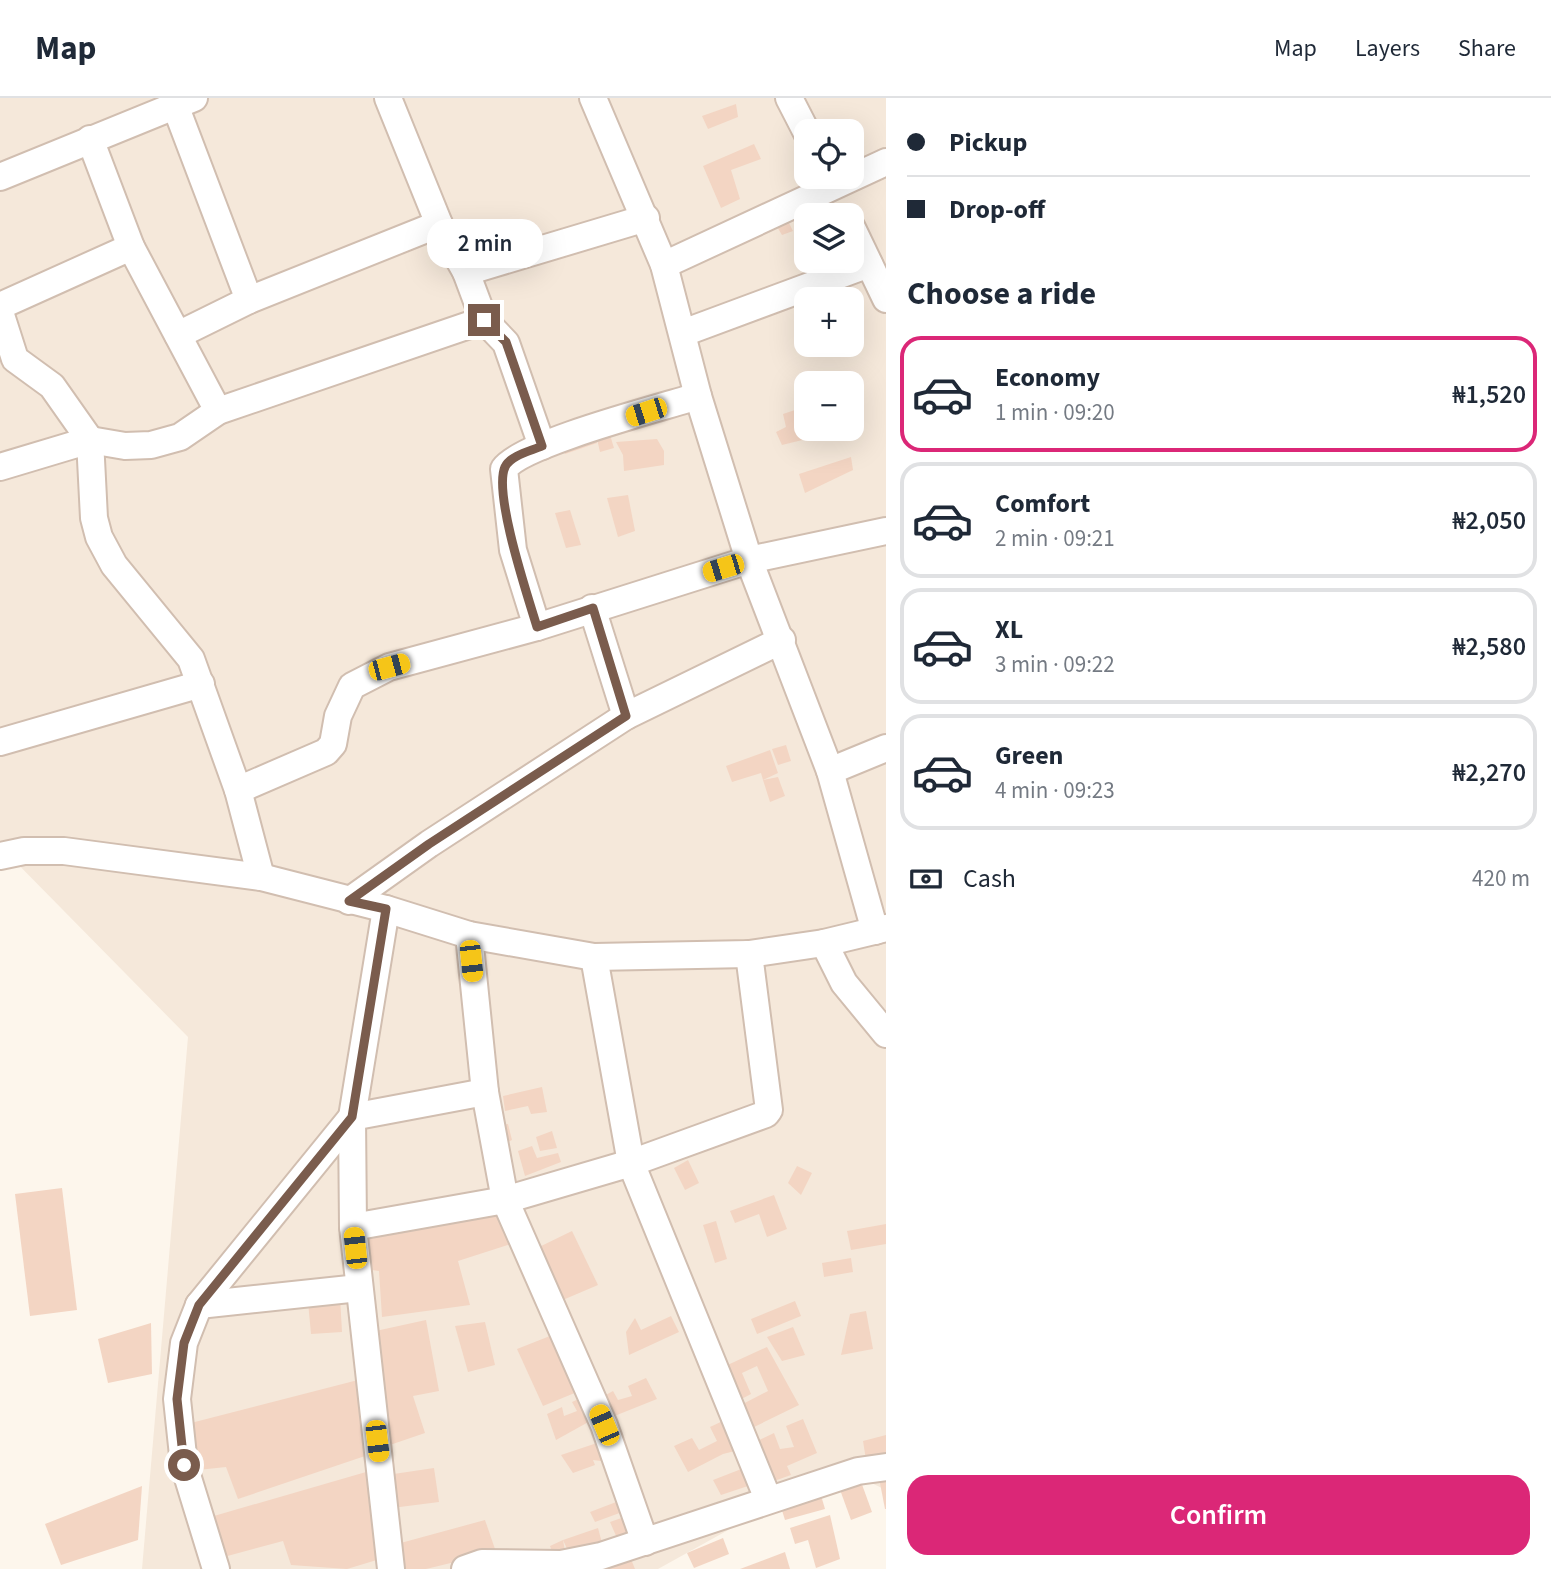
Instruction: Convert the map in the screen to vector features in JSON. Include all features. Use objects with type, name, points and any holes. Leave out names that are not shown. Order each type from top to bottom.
[{"type":"street","points":[[388,98],[439,223],[466,272],[484,320],[506,342],[542,446]]},
{"type":"street","points":[[0,856],[24,851],[64,851],[261,877],[386,909],[469,935],[594,957],[749,954],[824,943],[881,929],[830,771],[782,640],[749,560],[698,396],[664,265],[593,98]]},
{"type":"street","points":[[789,98],[800,119]]},
{"type":"street","points":[[0,177],[90,139],[140,107],[185,102],[249,300]]},
{"type":"street","points":[[90,139],[131,247],[218,411]]},
{"type":"street","points":[[864,170],[886,162]]},
{"type":"street","points":[[664,265],[817,189]]},
{"type":"street","points":[[466,272],[646,218]]},
{"type":"street","points":[[178,335],[249,300],[439,223]]},
{"type":"street","points":[[0,306],[131,247]]},
{"type":"street","points":[[864,253],[886,299]]},
{"type":"street","points":[[683,333],[869,264]]},
{"type":"street","points":[[0,312],[8,361],[52,386],[90,440],[94,518],[99,537],[114,565],[191,659],[238,790],[261,877]]},
{"type":"street","points":[[0,467],[90,440],[125,446],[151,445],[180,436],[218,411],[484,320]]},
{"type":"street","points":[[537,627],[513,550],[503,485],[504,469],[510,460],[542,446],[698,396]]},
{"type":"street","points":[[238,790],[326,752],[333,744],[338,716],[352,686],[389,667],[537,627],[749,560],[886,531]]},
{"type":"street","points":[[593,608],[626,716]]},
{"type":"street","points":[[349,901],[429,844],[626,716],[782,640]]},
{"type":"street","points":[[0,741],[201,684]]},
{"type":"street","points":[[830,771],[886,748]]},
{"type":"street","points":[[386,909],[352,1117],[353,1227],[391,1569]]},
{"type":"street","points":[[469,935],[485,1092],[505,1200],[604,1425],[645,1542]]},
{"type":"street","points":[[824,943],[844,983],[886,1034]]},
{"type":"street","points":[[353,1227],[505,1200],[631,1163],[760,1118],[769,1110],[749,954]]},
{"type":"street","points":[[594,957],[631,1163],[768,1499]]},
{"type":"street","points":[[216,1569],[184,1465],[177,1399],[184,1343],[199,1305],[352,1117],[485,1092]]},
{"type":"street","points":[[199,1305],[359,1288]]},
{"type":"street","points":[[466,1569],[482,1563],[561,1564],[645,1542],[858,1471],[886,1467]]},
{"type":"shaded area","points":[[0,98],[886,98],[886,1490],[840,1468],[658,1569],[142,1569],[188,1037],[0,846]]},
{"type":"building","points":[[736,104],[738,117],[708,129],[702,116]]},
{"type":"building","points":[[754,144],[761,159],[731,170],[740,199],[721,208],[703,166]]},
{"type":"building","points":[[785,215],[793,231],[782,235],[773,220]]},
{"type":"building","points":[[794,410],[794,441],[798,441],[782,445],[776,432],[786,427],[783,414]]},
{"type":"building","points":[[610,435],[614,448],[600,452],[597,439]]},
{"type":"building","points":[[657,439],[664,451],[664,465],[624,471],[623,455],[616,442]]},
{"type":"building","points":[[560,440],[596,440],[597,443],[565,454]]},
{"type":"building","points":[[851,457],[853,470],[805,493],[799,474]]},
{"type":"building","points":[[628,495],[635,531],[618,537],[607,498]]},
{"type":"building","points":[[570,510],[581,545],[566,548],[555,513]]},
{"type":"building","points":[[786,745],[791,761],[778,765],[772,749]]},
{"type":"building","points":[[770,750],[778,773],[763,780],[761,773],[732,782],[726,766]]},
{"type":"building","points":[[778,777],[785,796],[770,802],[763,780]]},
{"type":"building","points":[[542,1087],[547,1112],[531,1114],[528,1106],[505,1111],[503,1096]]},
{"type":"building","points":[[508,1124],[512,1140],[508,1142],[508,1150],[493,1126]]},
{"type":"building","points":[[552,1131],[557,1148],[540,1151],[536,1137]]},
{"type":"building","points":[[532,1146],[537,1158],[558,1153],[561,1162],[525,1176],[518,1151]]},
{"type":"building","points":[[688,1160],[699,1183],[685,1190],[674,1168]]},
{"type":"building","points":[[797,1166],[812,1173],[801,1195],[788,1183]]},
{"type":"building","points":[[62,1188],[77,1310],[30,1316],[15,1194]]},
{"type":"building","points":[[774,1195],[787,1229],[767,1237],[759,1214],[735,1223],[730,1211]]},
{"type":"building","points":[[498,1213],[514,1243],[458,1261],[470,1305],[382,1317],[379,1271],[365,1269],[364,1236]]},
{"type":"building","points":[[716,1221],[727,1259],[715,1263],[703,1225]]},
{"type":"building","points":[[886,1224],[886,1244],[851,1250],[847,1231]]},
{"type":"building","points":[[572,1231],[598,1285],[558,1302],[533,1250]]},
{"type":"building","points":[[851,1258],[853,1272],[824,1277],[822,1263]]},
{"type":"building","points":[[340,1297],[342,1332],[311,1334],[308,1302]]},
{"type":"building","points":[[795,1301],[801,1316],[757,1334],[751,1319]]},
{"type":"building","points":[[866,1311],[873,1349],[841,1355],[850,1314]]},
{"type":"building","points":[[671,1316],[679,1332],[629,1355],[626,1332],[635,1318],[641,1330]]},
{"type":"building","points":[[426,1320],[439,1391],[413,1396],[425,1433],[384,1447],[371,1332]]},
{"type":"building","points":[[485,1322],[495,1365],[468,1372],[455,1326]]},
{"type":"building","points":[[151,1323],[152,1374],[108,1383],[98,1339]]},
{"type":"building","points":[[793,1327],[805,1355],[782,1361],[767,1337]]},
{"type":"building","points":[[555,1334],[582,1390],[543,1406],[517,1349]]},
{"type":"building","points":[[767,1347],[799,1405],[750,1429],[737,1407],[768,1391],[757,1366],[742,1373],[751,1394],[730,1405],[721,1368]]},
{"type":"building","points":[[646,1378],[657,1399],[612,1417],[602,1397],[613,1391],[618,1400],[632,1396],[628,1386]]},
{"type":"building","points":[[358,1380],[368,1455],[238,1499],[226,1467],[198,1470],[187,1424]]},
{"type":"building","points":[[585,1396],[592,1420],[556,1440],[547,1414],[562,1407],[564,1416],[577,1411],[572,1402]]},
{"type":"building","points":[[727,1419],[743,1449],[723,1454],[688,1472],[674,1446],[692,1438],[699,1450],[717,1441],[710,1427]]},
{"type":"building","points":[[803,1419],[817,1453],[787,1466],[791,1475],[774,1481],[757,1441],[774,1433],[780,1449],[794,1447],[786,1426]]},
{"type":"building","points":[[886,1435],[886,1455],[866,1460],[863,1441]]},
{"type":"building","points":[[603,1441],[609,1462],[593,1460],[595,1465],[573,1473],[561,1455]]},
{"type":"building","points":[[434,1468],[439,1502],[392,1508],[387,1475]]},
{"type":"building","points":[[744,1468],[751,1485],[721,1495],[713,1480]]},
{"type":"building","points":[[366,1472],[380,1559],[347,1569],[291,1565],[283,1541],[220,1558],[207,1518]]},
{"type":"building","points":[[886,1477],[886,1509],[885,1509],[879,1478]]},
{"type":"building","points":[[860,1479],[872,1512],[851,1520],[839,1487]]},
{"type":"building","points":[[142,1486],[138,1540],[61,1565],[45,1524]]},
{"type":"building","points":[[820,1492],[825,1509],[785,1520],[780,1504]]},
{"type":"building","points":[[624,1499],[625,1511],[595,1522],[590,1512]]},
{"type":"building","points":[[630,1515],[635,1533],[617,1538],[610,1522]]},
{"type":"building","points":[[830,1515],[840,1559],[816,1568],[808,1540],[795,1544],[790,1528]]},
{"type":"building","points":[[485,1520],[496,1552],[426,1569],[405,1569],[397,1544]]},
{"type":"building","points":[[598,1528],[602,1543],[569,1553],[563,1540]]},
{"type":"building","points":[[723,1538],[729,1554],[694,1568],[687,1553]]},
{"type":"building","points":[[563,1540],[566,1557],[555,1559],[550,1546]]},
{"type":"building","points":[[628,1552],[635,1569],[592,1569]]},
{"type":"building","points":[[785,1552],[790,1569],[740,1569]]},
{"type":"route","points":[[184,1465],[177,1399],[184,1343],[199,1305],[352,1117],[386,909],[349,901],[429,844],[626,716],[593,608],[537,627],[513,550],[503,485],[504,469],[510,460],[542,446],[506,342],[484,320]]}]
